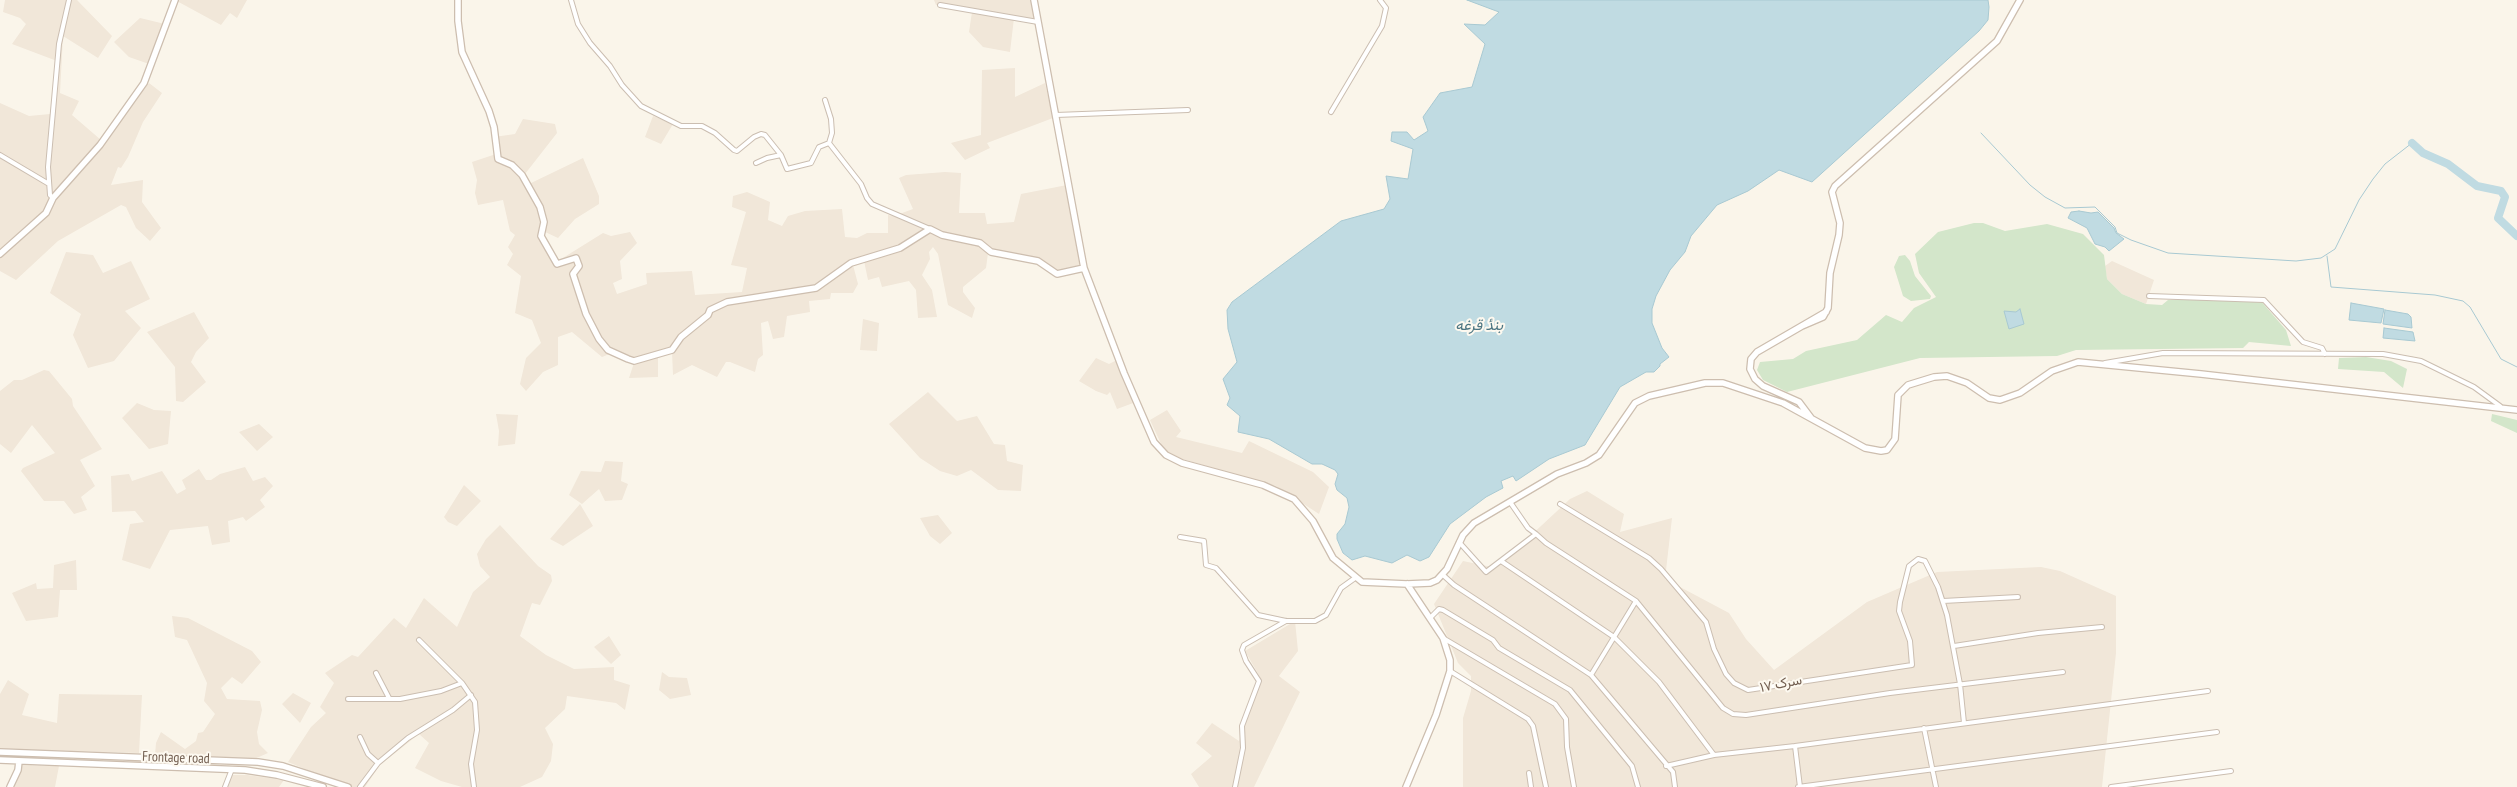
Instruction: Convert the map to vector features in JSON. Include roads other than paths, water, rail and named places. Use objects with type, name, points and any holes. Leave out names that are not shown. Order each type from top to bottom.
[{"type":"main road","points":[[0,254],[46,213],[53,198],[100,145],[144,84],[175,0]]},
{"type":"main road","points":[[458,0],[458,21],[462,52],[489,111],[494,127],[498,159],[517,169],[526,181],[540,207],[544,222],[541,236],[557,264],[576,258],[579,266],[573,274],[586,314],[599,339],[608,350],[634,361],[672,350],[681,336],[708,315],[710,310],[727,302],[816,288],[851,263],[900,248],[930,229],[942,234],[980,243],[991,252],[1038,261],[1057,274],[1084,268]]},
{"type":"main road","points":[[1034,0],[1084,268],[1124,374],[1150,434],[1160,449],[1182,463],[1263,485],[1289,496],[1308,512],[1329,552],[1355,578],[1370,584],[1430,583],[1443,575],[1459,542],[1474,523],[1564,470],[1579,466],[1599,455],[1629,409],[1635,403],[1649,396],[1705,383],[1723,383],[1783,403],[1865,448],[1881,451],[1887,450],[1896,439],[1898,395],[1908,385],[1934,377],[1947,376],[1967,383],[1989,398],[2000,400],[2020,393],[2046,375],[2078,362],[2500,406],[2517,410]]},
{"type":"main road","points":[[1812,419],[1799,402],[1763,386],[1755,379],[1750,369],[1751,359],[1757,352],[1802,326],[1815,322],[1826,312],[1830,273],[1840,235],[1840,223],[1832,192],[1835,186],[1997,41],[2020,0]]},
{"type":"main road","points":[[1406,787],[1436,715],[1450,671],[1450,660],[1443,638],[1407,584]]},
{"type":"main road","name":"Frontage road","points":[[0,752],[246,761],[283,766],[348,787]]},
{"type":"main road","points":[[0,760],[246,770],[277,775],[323,787]]},
{"type":"main road","points":[[10,787],[18,770],[19,761]]},
{"type":"main road","points":[[246,761],[246,770]]},
{"type":"street","points":[[53,198],[50,195],[48,167],[59,44],[69,0]]},
{"type":"street","points":[[572,0],[578,24],[590,43],[610,66],[622,85],[641,106],[681,126],[702,126],[716,133],[737,151],[754,137],[761,134],[765,135],[781,155],[787,169],[811,163],[819,146],[829,143]]},
{"type":"street","points":[[1331,112],[1382,26],[1386,8],[1380,0]]},
{"type":"street","points":[[940,5],[1038,22]]},
{"type":"street","points":[[825,100],[831,119],[832,134],[829,143]]},
{"type":"street","points":[[1056,115],[1188,110]]},
{"type":"street","points":[[829,143],[872,204],[930,229]]},
{"type":"street","points":[[0,155],[49,184]]},
{"type":"street","points":[[756,163],[781,155]]},
{"type":"street","points":[[2149,296],[2264,300],[2303,342],[2322,348],[2325,354]]},
{"type":"street","points":[[2103,364],[2163,353],[2383,354],[2421,361],[2474,387],[2500,406]]},
{"type":"street","points":[[1509,501],[1528,528],[1546,544],[1636,601],[1723,708],[1733,714],[1746,715],[1960,684],[2063,672]]},
{"type":"street","name":"سرک ۱۷","points":[[1560,504],[1649,558],[1662,569],[1706,622],[1714,649],[1726,674],[1734,683],[1748,690],[1912,665],[1910,640],[1899,612],[1909,566],[1918,559],[1925,561],[1943,601]]},
{"type":"street","points":[[1459,542],[1486,572],[1536,534]]},
{"type":"street","points":[[1180,537],[1204,541],[1206,564],[1216,568],[1258,615],[1286,620],[1315,621],[1326,615],[1341,588],[1355,578]]},
{"type":"street","points":[[1501,560],[1614,637],[1659,682],[1714,754]]},
{"type":"street","points":[[1443,575],[1454,585],[1591,675],[1673,772],[1675,787]]},
{"type":"street","points":[[1964,723],[1954,646],[1943,601],[2018,597]]},
{"type":"street","points":[[1591,675],[1636,601]]},
{"type":"street","points":[[1429,619],[1436,612],[1443,610],[1493,640],[1499,648],[1570,690],[1632,766],[1638,787]]},
{"type":"street","points":[[1235,787],[1243,748],[1242,726],[1259,680],[1246,661],[1242,650],[1244,645],[1286,620]]},
{"type":"street","points":[[1954,646],[2038,633],[2102,627]]},
{"type":"street","points":[[1443,638],[1555,704],[1566,719],[1567,747],[1574,787]]},
{"type":"street","points":[[419,640],[462,684],[475,702],[477,730],[471,764],[474,787]]},
{"type":"street","points":[[1450,671],[1528,719],[1533,726],[1546,787]]},
{"type":"street","points":[[376,673],[389,698]]},
{"type":"street","points":[[348,699],[408,698],[441,691],[462,684]]},
{"type":"street","points":[[1666,766],[1714,754],[1794,746],[2208,691]]},
{"type":"street","points":[[360,787],[378,763],[408,738],[453,710],[471,695]]},
{"type":"street","points":[[1924,728],[1936,787]]},
{"type":"street","points":[[1794,746],[1799,787],[1933,771],[2218,732]]},
{"type":"street","points":[[360,737],[368,754],[378,763]]},
{"type":"street","points":[[225,787],[232,769]]},
{"type":"street","points":[[2111,787],[2231,770]]},
{"type":"street","points":[[1529,773],[1531,787]]},
{"type":"water","name":"بندٔ قرغه","points":[[1467,0],[1988,0],[1989,7],[1988,20],[1979,31],[1812,182],[1779,170],[1748,191],[1717,205],[1691,236],[1685,252],[1670,270],[1656,296],[1652,309],[1652,323],[1662,348],[1669,357],[1654,372],[1646,372],[1620,387],[1585,445],[1549,459],[1516,481],[1513,476],[1501,481],[1503,488],[1486,497],[1450,524],[1429,557],[1420,561],[1407,555],[1392,563],[1365,556],[1352,560],[1343,553],[1337,539],[1337,534],[1345,524],[1349,507],[1347,498],[1337,490],[1335,484],[1338,474],[1335,470],[1322,464],[1312,464],[1269,439],[1238,432],[1240,416],[1227,405],[1230,398],[1223,379],[1237,362],[1228,329],[1227,310],[1232,302],[1341,221],[1384,209],[1390,199],[1386,176],[1408,179],[1413,149],[1391,141],[1392,132],[1407,132],[1414,140],[1428,131],[1423,117],[1440,93],[1472,87],[1485,44],[1464,24],[1485,25],[1499,12]]},
{"type":"water","points":[[2071,212],[2098,212],[2114,228],[2116,233],[2124,239],[2109,251],[2105,247],[2095,244],[2087,228],[2068,218]]},
{"type":"water","points":[[2351,303],[2384,309],[2381,323],[2349,320]]},
{"type":"water","points":[[2020,309],[2024,324],[2009,329],[2004,311],[2016,312]]},
{"type":"water","points":[[2385,310],[2408,314],[2411,317],[2412,328],[2383,324]]},
{"type":"water","points":[[2384,328],[2413,332],[2415,341],[2383,338]]},
{"type":"waterway","points":[[1981,133],[2030,185],[2045,197],[2065,208],[2095,207],[2115,227],[2117,233],[2131,240],[2168,253],[2296,261],[2321,258],[2335,249],[2359,200],[2373,179],[2385,164],[2412,143]]},
{"type":"waterway","points":[[2412,143],[2423,153],[2448,164],[2477,186],[2501,191],[2505,197],[2498,218],[2517,236]]},
{"type":"waterway","points":[[2327,256],[2331,287],[2435,295],[2463,301],[2470,307],[2501,359],[2517,367]]}]
